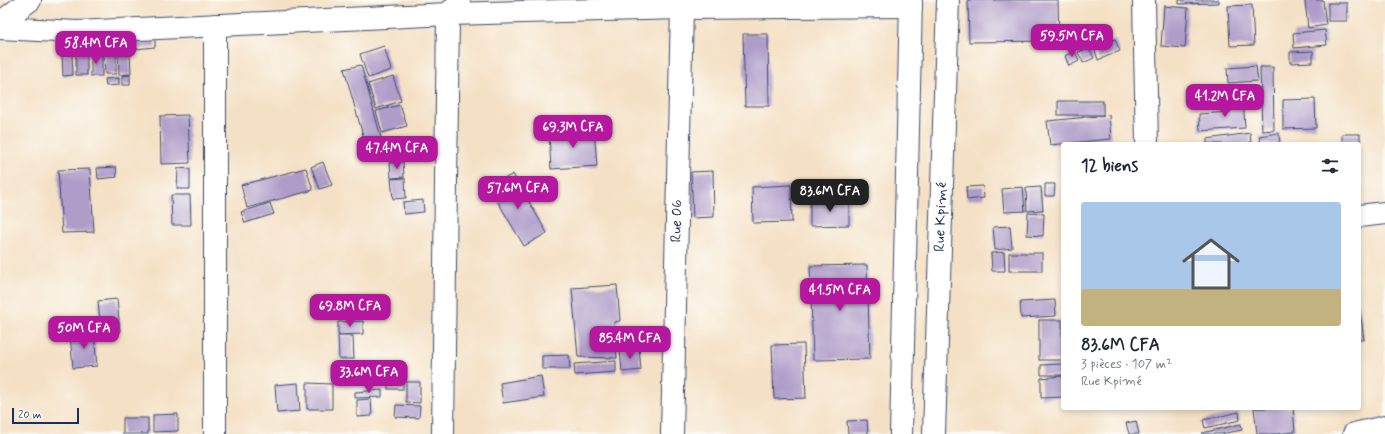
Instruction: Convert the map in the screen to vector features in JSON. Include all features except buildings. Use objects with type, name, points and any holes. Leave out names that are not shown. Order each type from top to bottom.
[{"type":"street","points":[[0,23],[30,0]]},
{"type":"street","name":"Rue Kpimé","points":[[934,434],[948,0]]},
{"type":"street","points":[[1144,0],[1147,142]]},
{"type":"street","points":[[0,28],[77,32],[215,25],[455,7],[682,8],[911,3],[901,434]]},
{"type":"street","points":[[443,434],[455,7]]},
{"type":"street","name":"Rue 06","points":[[672,434],[682,8]]},
{"type":"street","points":[[215,25],[215,434]]},
{"type":"street","points":[[1361,216],[1385,213]]},
{"type":"street","points":[[1354,434],[1385,427]]}]
